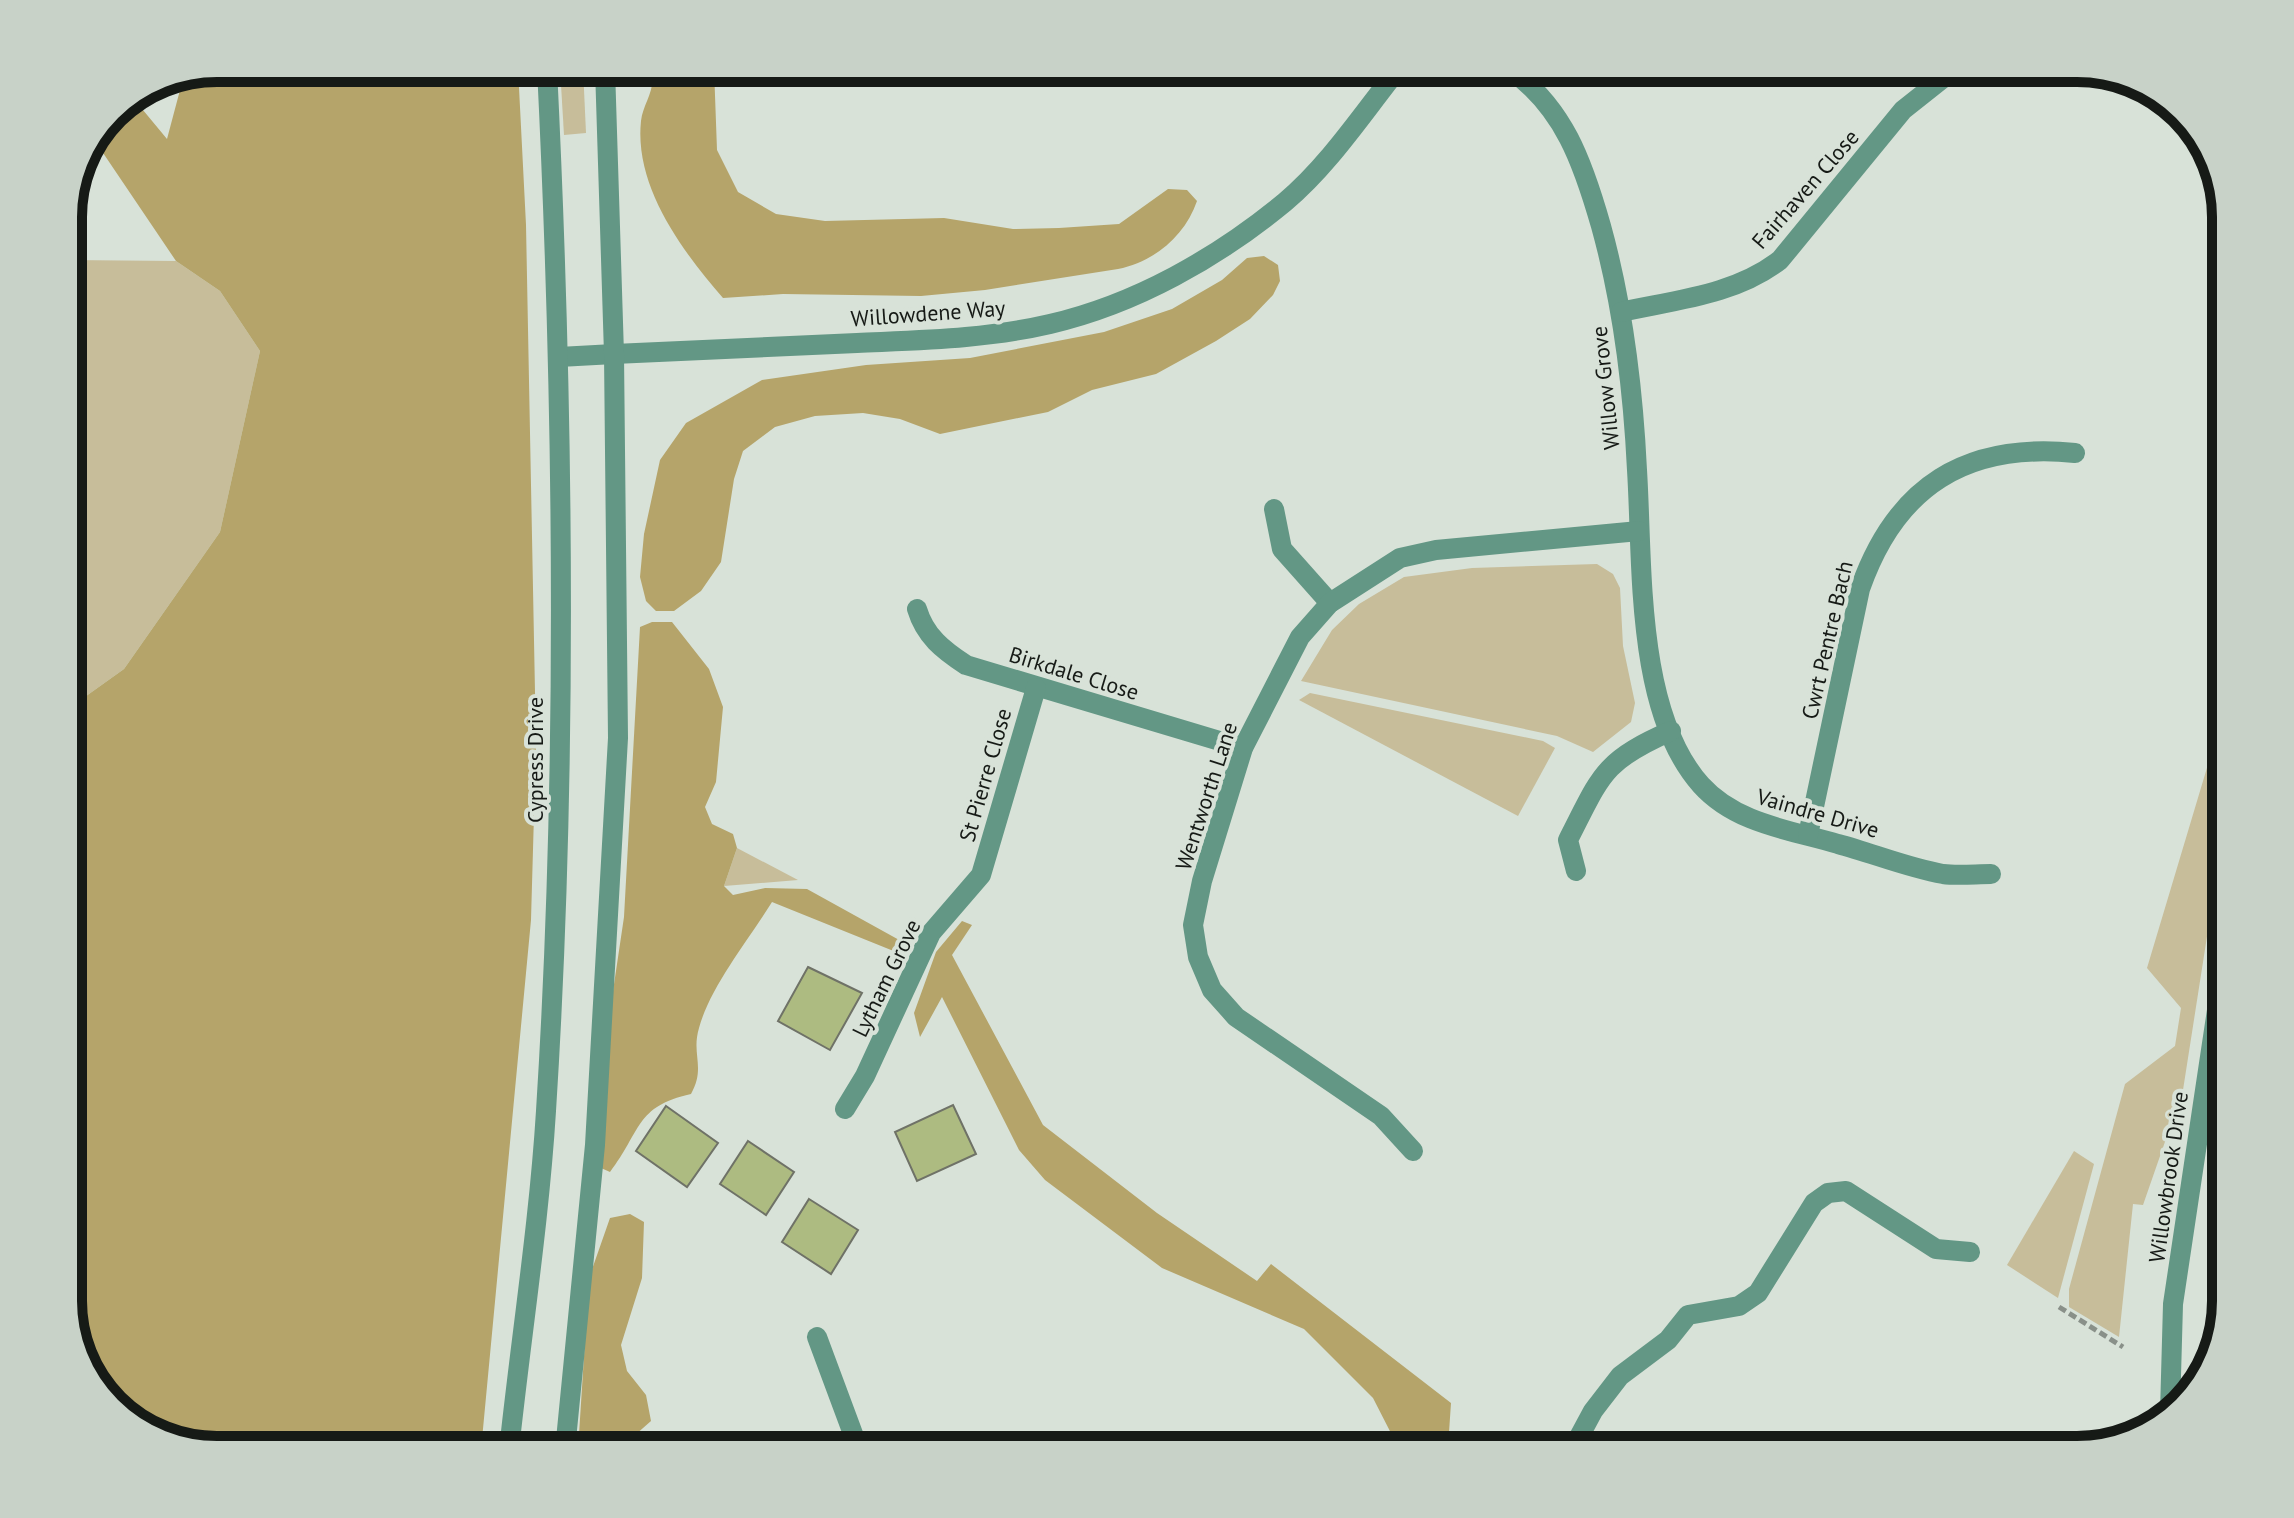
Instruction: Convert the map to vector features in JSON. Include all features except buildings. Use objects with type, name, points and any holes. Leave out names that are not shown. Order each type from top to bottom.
[{"type":"street","name":"Cypress Drive","points":[[511,1436],[546,1114],[559,825],[559,357],[548,82]]},
{"type":"street","points":[[566,1436],[595,1145],[618,738],[614,354],[605,82]]},
{"type":"street","name":"Willowdene Way","points":[[559,357],[981,337],[1052,324],[1109,305],[1176,277],[1235,241],[1288,200],[1334,150],[1388,82]]},
{"type":"street","name":"Willow Grove","points":[[1524,82],[1548,103],[1572,139],[1587,177],[1621,312],[1637,471],[1649,651],[1656,689],[1671,731]]},
{"type":"street","name":"Fairhaven Close","points":[[1621,312],[1732,287],[1757,277],[1780,260],[1903,110],[1936,82]]},
{"type":"street","name":"Cwrt Pentre Bach","points":[[1808,835],[1860,589],[1871,557],[1893,519],[1953,471],[1990,456],[2035,449],[2075,453]]},
{"type":"street","points":[[1274,509],[1282,549],[1330,603]]},
{"type":"street","name":"Wentworth Lane","points":[[1413,1151],[1381,1116],[1236,1017],[1212,990],[1198,957],[1193,925],[1199,896],[1243,748],[1300,637],[1330,603],[1400,558],[1436,550],[1639,531]]},
{"type":"street","name":"Birkdale Close","points":[[917,609],[922,625],[945,651],[966,665],[1243,748]]},
{"type":"street","name":"St Pierre Close","points":[[981,875],[1036,688]]},
{"type":"street","points":[[1576,871],[1568,840],[1603,773],[1621,756],[1671,731]]},
{"type":"street","name":"Vaindre Drive","points":[[1671,731],[1686,765],[1702,786],[1726,807],[1749,820],[1943,874],[1991,874]]},
{"type":"street","name":"Lytham Grove","points":[[845,1109],[865,1076],[931,933],[981,875]]},
{"type":"street","name":"Willowbrook Drive","points":[[2170,1398],[2173,1304],[2212,1044]]},
{"type":"street","points":[[1580,1436],[1593,1411],[1620,1376],[1668,1340],[1688,1315],[1739,1306],[1758,1293],[1814,1203],[1828,1193],[1846,1191],[1936,1249],[1970,1252]]},
{"type":"street","points":[[817,1337],[854,1436]]},
{"type":"path","points":[[2059,1307],[2123,1347]]},
{"type":"shaded area","points":[[519,82],[526,225],[536,744],[531,920],[482,1436],[217,1436],[182,1431],[142,1413],[116,1390],[100,1368],[87,1336],[82,1309],[82,699],[124,669],[220,532],[260,351],[220,291],[176,261],[101,150],[110,135],[140,107],[167,139],[181,87],[200,83]]},
{"type":"shaded area","points":[[561,82],[584,82],[586,133],[564,135]]},
{"type":"shaded area","points":[[652,82],[715,82],[717,150],[738,192],[776,214],[825,221],[944,218],[1013,229],[1059,228],[1119,224],[1168,189],[1187,190],[1197,201],[1185,225],[1166,246],[1144,260],[1118,269],[985,290],[921,296],[783,294],[723,298],[692,260],[653,194],[641,146],[642,114]]},
{"type":"shaded area","points":[[1264,256],[1278,265],[1280,281],[1273,295],[1250,319],[1156,374],[1092,390],[1048,412],[940,434],[900,419],[863,413],[815,416],[775,427],[743,451],[734,479],[721,562],[701,591],[674,611],[656,611],[646,601],[640,577],[644,534],[660,460],[686,423],[762,380],[866,365],[970,358],[1104,332],[1172,309],[1222,280],[1247,258]]},
{"type":"shaded area","points":[[82,260],[176,261],[220,291],[260,351],[220,532],[124,669],[82,699]]},
{"type":"shaded area","points":[[1597,564],[1613,574],[1620,588],[1623,646],[1635,703],[1631,722],[1593,752],[1557,736],[1301,681],[1332,630],[1359,604],[1404,577],[1472,568]]},
{"type":"shaded area","points":[[652,622],[672,622],[709,669],[723,707],[716,782],[705,807],[712,824],[733,834],[737,848],[724,886],[733,895],[765,888],[807,889],[901,941],[896,952],[772,902],[704,1012],[696,1046],[697,1076],[691,1094],[673,1099],[649,1113],[610,1172],[601,1168],[598,1092],[624,917],[640,627]]},
{"type":"shaded area","points":[[1310,693],[1543,741],[1555,748],[1518,816],[1299,700]]},
{"type":"shaded area","points":[[2212,751],[2212,905],[2183,1090],[2143,1205],[2133,1204],[2119,1337],[2069,1307],[2069,1289],[2125,1084],[2175,1046],[2181,1008],[2147,968]]},
{"type":"shaded area","points":[[737,848],[798,880],[724,886]]},
{"type":"shaded area","points":[[962,921],[972,925],[952,955],[1043,1125],[1157,1213],[1257,1281],[1271,1264],[1451,1403],[1449,1436],[1392,1436],[1373,1398],[1304,1329],[1162,1268],[1045,1180],[1019,1150],[942,997],[920,1037],[914,1013],[936,952]]},
{"type":"shaded area","points":[[2074,1151],[2094,1164],[2058,1298],[2007,1265]]},
{"type":"shaded area","points":[[630,1214],[644,1222],[642,1278],[621,1345],[627,1371],[646,1395],[651,1421],[634,1436],[579,1436],[589,1278],[610,1218]]}]
